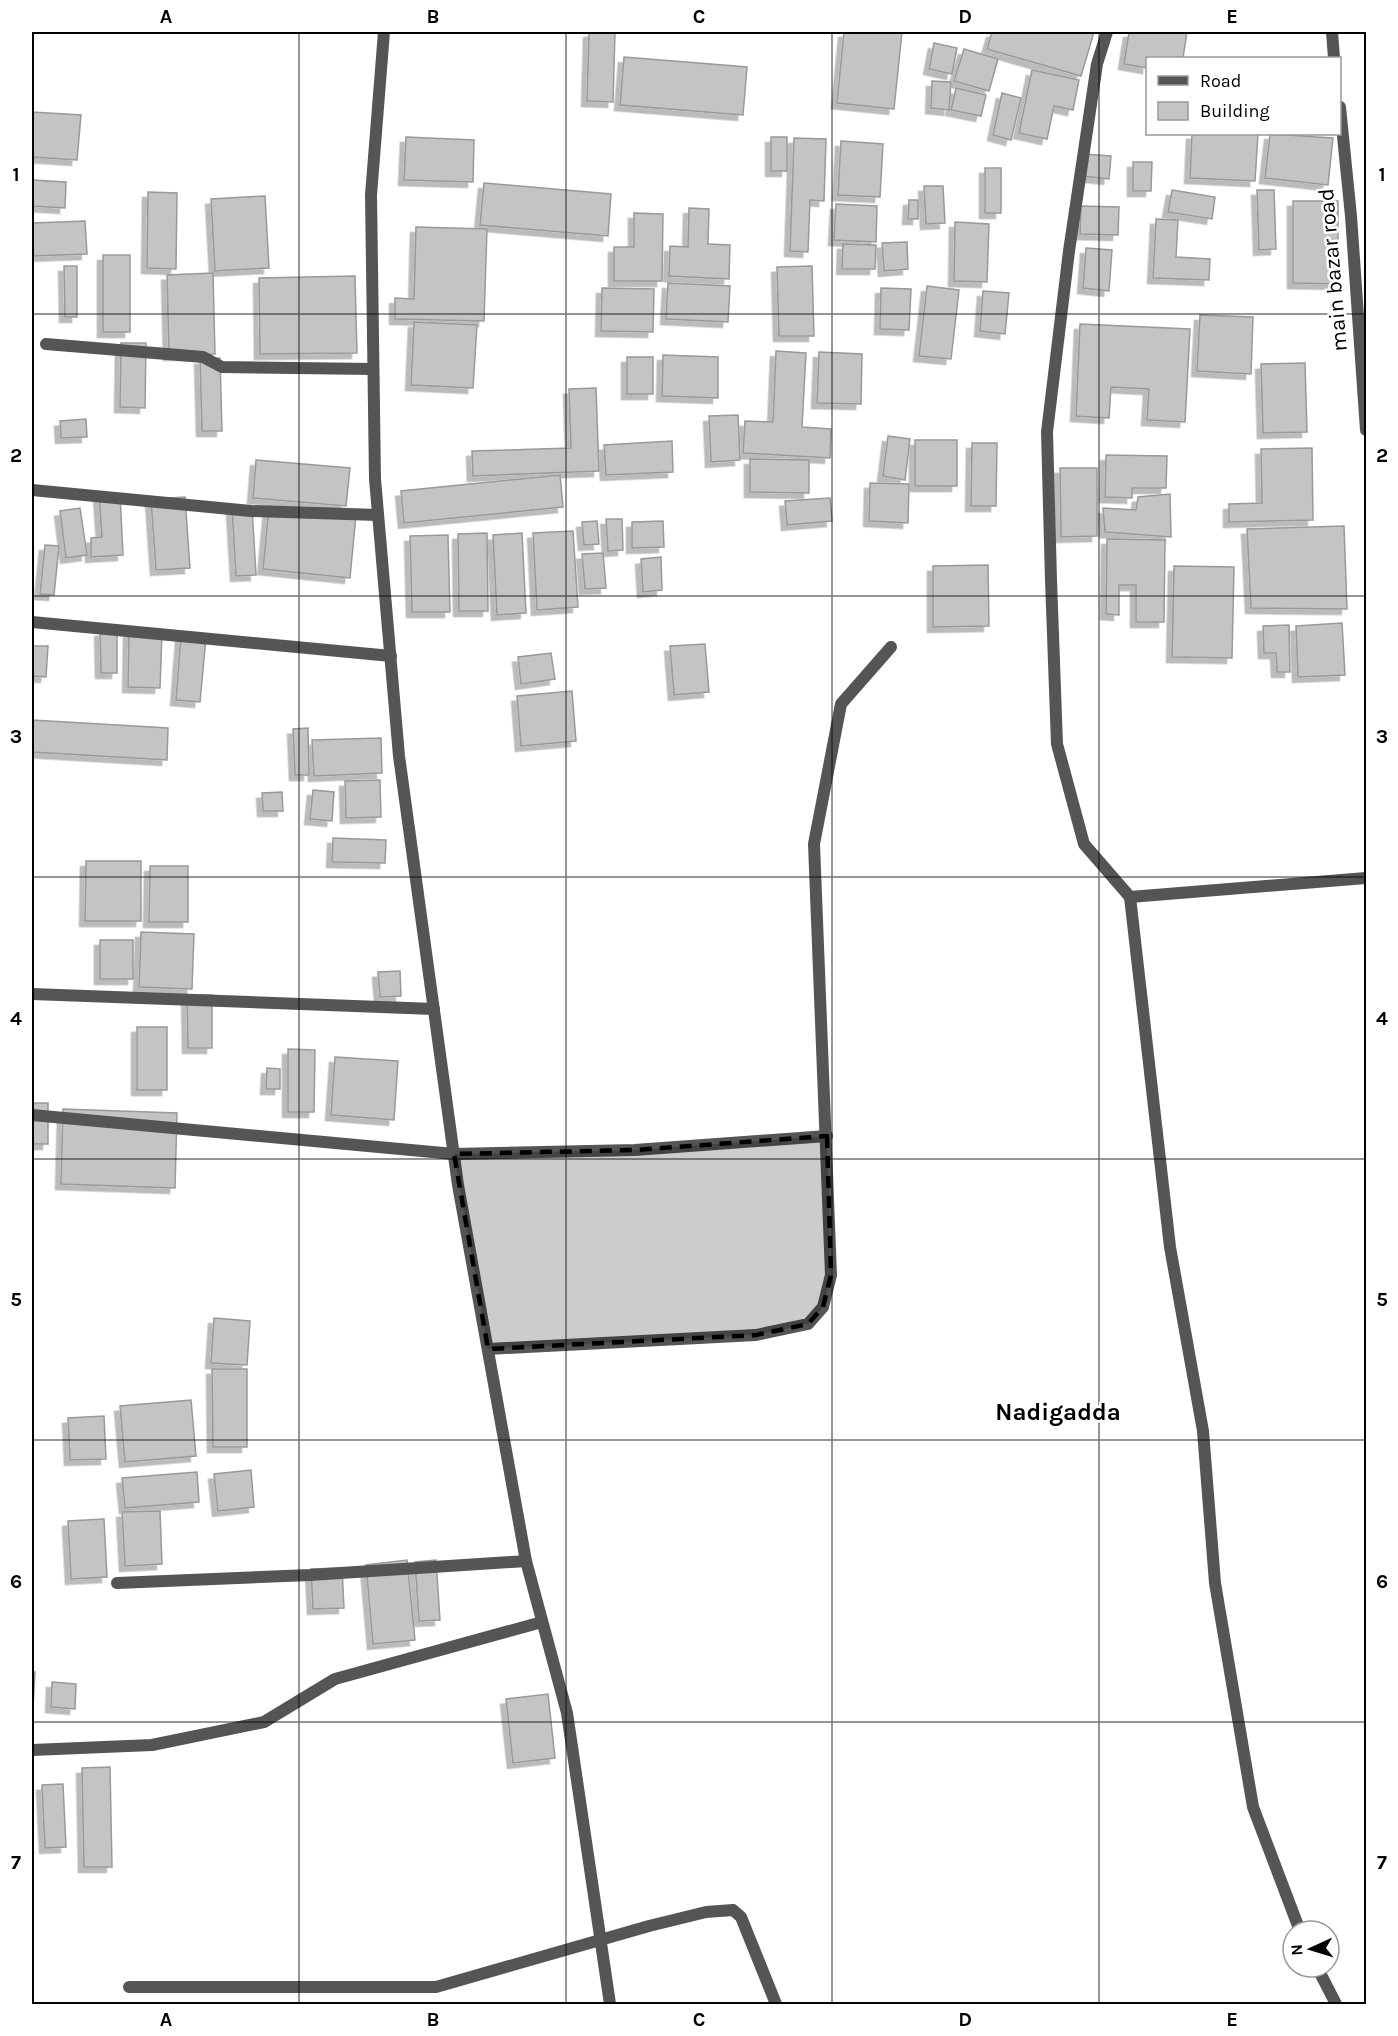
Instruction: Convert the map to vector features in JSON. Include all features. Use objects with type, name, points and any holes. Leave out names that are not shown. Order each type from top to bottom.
[{"type":"street","points":[[384,32],[371,195],[375,479],[399,756],[454,1154],[526,1561],[567,1713],[610,2004]]},
{"type":"street","points":[[1107,32],[1097,64],[1076,204],[1047,432],[1057,744],[1084,844],[1130,897],[1170,1247],[1203,1431],[1215,1583],[1253,1807],[1295,1919]]},
{"type":"street","points":[[1332,32],[1334,57]]},
{"type":"street","name":"main bazar road","points":[[1341,117],[1365,380],[1366,430]]},
{"type":"street","points":[[46,344],[203,357],[222,367],[373,369]]},
{"type":"street","points":[[32,490],[251,511],[378,515]]},
{"type":"street","points":[[32,622],[391,656]]},
{"type":"street","points":[[488,1349],[756,1335],[808,1324],[823,1307],[831,1275],[814,844],[841,704],[891,647]]},
{"type":"street","points":[[1130,897],[1366,878]]},
{"type":"street","points":[[32,994],[434,1010]]},
{"type":"street","points":[[32,1115],[454,1154],[634,1150],[827,1136]]},
{"type":"street","points":[[117,1582],[309,1575],[526,1561]]},
{"type":"street","points":[[32,1750],[152,1745],[264,1722],[335,1680],[542,1622]]},
{"type":"street","points":[[129,1987],[436,1987],[706,1912],[733,1910],[741,1917],[776,2004]]},
{"type":"street","points":[[1323,1979],[1336,2004]]},
{"type":"highlighted area","points":[[827,1136],[831,1275],[823,1307],[808,1324],[756,1335],[488,1349],[454,1154],[635,1150]]},
{"type":"building","points":[[589,32],[615,32],[613,102],[587,101]]},
{"type":"building","points":[[844,32],[902,32],[894,109],[837,103]]},
{"type":"building","points":[[992,32],[1094,32],[1081,76],[987,49]]},
{"type":"building","points":[[1129,32],[1187,32],[1183,57],[1146,57],[1146,68],[1124,64]]},
{"type":"building","points":[[934,43],[957,48],[952,74],[929,69]]},
{"type":"building","points":[[964,49],[998,59],[989,91],[954,81]]},
{"type":"building","points":[[624,57],[747,67],[743,115],[620,105]]},
{"type":"building","points":[[1032,70],[1079,80],[1073,110],[1054,106],[1047,139],[1019,133]]},
{"type":"building","points":[[932,81],[951,82],[949,110],[931,108]]},
{"type":"building","points":[[956,88],[986,95],[981,116],[951,110]]},
{"type":"building","points":[[1002,93],[1021,98],[1011,140],[993,135]]},
{"type":"building","points":[[32,112],[81,115],[77,160],[32,157]]},
{"type":"building","points":[[1192,135],[1258,135],[1255,181],[1190,178]]},
{"type":"building","points":[[1270,135],[1333,138],[1328,185],[1265,178]]},
{"type":"building","points":[[406,137],[474,140],[473,182],[404,180]]},
{"type":"building","points":[[771,137],[787,137],[787,171],[771,171]]},
{"type":"building","points":[[794,138],[826,139],[824,201],[810,200],[808,252],[790,251]]},
{"type":"building","points":[[841,141],[883,144],[880,197],[838,195]]},
{"type":"building","points":[[1084,154],[1111,156],[1109,179],[1082,176]]},
{"type":"building","points":[[1133,162],[1152,162],[1151,191],[1133,191]]},
{"type":"building","points":[[985,168],[1001,168],[1001,213],[985,213]]},
{"type":"building","points":[[32,180],[66,182],[65,208],[32,206]]},
{"type":"building","points":[[484,183],[611,194],[608,236],[480,225]]},
{"type":"building","points":[[924,186],[943,186],[945,223],[926,224]]},
{"type":"building","points":[[1172,190],[1215,197],[1212,219],[1168,212]]},
{"type":"building","points":[[1257,190],[1274,190],[1276,249],[1259,250]]},
{"type":"building","points":[[148,192],[177,193],[176,269],[147,268]]},
{"type":"building","points":[[265,196],[269,268],[215,271],[211,199]]},
{"type":"building","points":[[909,200],[918,200],[918,219],[908,219]]},
{"type":"building","points":[[1293,201],[1338,201],[1338,284],[1293,283]]},
{"type":"building","points":[[836,204],[877,206],[876,242],[834,240]]},
{"type":"building","points":[[1081,206],[1119,207],[1118,235],[1080,234]]},
{"type":"building","points":[[689,208],[709,209],[708,244],[730,245],[729,279],[669,276],[670,246],[688,247]]},
{"type":"building","points":[[634,213],[663,214],[662,281],[614,281],[614,247],[634,247]]},
{"type":"building","points":[[1156,219],[1178,220],[1176,257],[1210,259],[1209,280],[1153,278]]},
{"type":"building","points":[[85,221],[87,254],[32,256],[32,223]]},
{"type":"building","points":[[955,222],[989,224],[987,282],[954,281]]},
{"type":"building","points":[[416,227],[487,229],[484,321],[395,319],[395,298],[414,299]]},
{"type":"building","points":[[907,242],[908,269],[884,271],[882,243]]},
{"type":"building","points":[[843,244],[876,245],[875,269],[842,269]]},
{"type":"building","points":[[1086,248],[1112,250],[1109,291],[1083,288]]},
{"type":"building","points":[[103,255],[130,255],[130,332],[103,332]]},
{"type":"building","points":[[64,266],[77,266],[77,317],[65,317]]},
{"type":"building","points":[[812,266],[814,336],[779,336],[777,267]]},
{"type":"building","points":[[213,273],[215,354],[169,355],[167,275]]},
{"type":"building","points":[[355,276],[357,353],[260,354],[259,278]]},
{"type":"building","points":[[668,283],[730,286],[728,322],[666,319]]},
{"type":"building","points":[[927,286],[959,290],[951,359],[919,356]]},
{"type":"building","points":[[602,288],[654,289],[653,332],[601,331]]},
{"type":"building","points":[[881,288],[911,289],[909,330],[880,329]]},
{"type":"building","points":[[983,291],[1009,293],[1005,334],[980,331]]},
{"type":"building","points":[[1200,315],[1253,317],[1251,374],[1197,371]]},
{"type":"building","points":[[414,322],[477,325],[473,388],[411,385]]},
{"type":"building","points":[[1080,324],[1190,329],[1185,422],[1147,420],[1149,389],[1111,387],[1109,418],[1076,416]]},
{"type":"building","points":[[121,343],[146,343],[145,408],[120,407]]},
{"type":"building","points":[[776,351],[806,353],[802,427],[831,429],[830,458],[743,453],[745,421],[773,422]]},
{"type":"building","points":[[819,352],[862,354],[861,404],[817,403]]},
{"type":"building","points":[[663,355],[718,357],[718,398],[662,396]]},
{"type":"building","points":[[627,357],[653,357],[653,394],[627,394]]},
{"type":"building","points":[[220,358],[222,431],[202,431],[200,359]]},
{"type":"building","points":[[1305,363],[1307,432],[1263,433],[1261,364]]},
{"type":"building","points":[[596,388],[599,471],[473,476],[472,451],[571,448],[569,389]]},
{"type":"building","points":[[738,415],[740,460],[711,462],[709,416]]},
{"type":"building","points":[[86,419],[87,437],[61,438],[60,421]]},
{"type":"building","points":[[888,436],[910,439],[905,480],[883,476]]},
{"type":"building","points":[[915,440],[957,440],[957,486],[915,486]]},
{"type":"building","points":[[672,441],[673,472],[606,475],[604,445]]},
{"type":"building","points":[[972,443],[997,443],[996,506],[971,506]]},
{"type":"building","points":[[1312,448],[1313,520],[1229,522],[1229,504],[1262,503],[1261,449]]},
{"type":"building","points":[[1106,455],[1167,456],[1166,488],[1132,488],[1132,498],[1105,497]]},
{"type":"building","points":[[750,459],[809,460],[809,493],[750,492]]},
{"type":"building","points":[[256,460],[350,468],[346,506],[253,498]]},
{"type":"building","points":[[1060,468],[1097,468],[1097,536],[1061,537]]},
{"type":"building","points":[[560,475],[563,507],[404,523],[401,491]]},
{"type":"building","points":[[870,483],[909,484],[908,523],[869,521]]},
{"type":"building","points":[[120,494],[123,555],[91,557],[91,538],[102,537],[99,495]]},
{"type":"building","points":[[1170,494],[1171,537],[1105,532],[1103,508],[1136,510],[1138,497]]},
{"type":"building","points":[[185,497],[190,568],[156,570],[151,499]]},
{"type":"building","points":[[830,498],[832,521],[787,525],[785,501]]},
{"type":"building","points":[[269,506],[356,515],[350,578],[263,569]]},
{"type":"building","points":[[252,507],[256,575],[236,576],[232,508]]},
{"type":"building","points":[[80,508],[87,555],[66,558],[60,511]]},
{"type":"building","points":[[606,519],[622,519],[623,550],[608,551]]},
{"type":"building","points":[[597,521],[599,544],[584,545],[582,522]]},
{"type":"building","points":[[663,521],[664,547],[632,548],[632,522]]},
{"type":"building","points":[[1344,526],[1347,609],[1251,608],[1247,529]]},
{"type":"building","points":[[573,531],[578,607],[537,610],[533,533]]},
{"type":"building","points":[[487,533],[488,611],[459,611],[458,534]]},
{"type":"building","points":[[522,533],[526,613],[497,615],[493,535]]},
{"type":"building","points":[[448,535],[450,612],[412,612],[410,536]]},
{"type":"building","points":[[1107,539],[1165,540],[1164,622],[1136,622],[1136,585],[1119,585],[1119,615],[1106,614]]},
{"type":"building","points":[[45,545],[59,546],[54,595],[40,594]]},
{"type":"building","points":[[603,553],[606,588],[585,589],[582,554]]},
{"type":"building","points":[[661,557],[662,590],[643,592],[641,559]]},
{"type":"building","points":[[988,565],[989,626],[933,627],[933,566]]},
{"type":"building","points":[[1174,566],[1234,567],[1232,658],[1172,657]]},
{"type":"building","points":[[1342,623],[1345,675],[1298,677],[1296,626]]},
{"type":"building","points":[[1289,625],[1290,672],[1277,672],[1276,653],[1264,653],[1263,626]]},
{"type":"building","points":[[100,631],[117,631],[117,673],[101,673]]},
{"type":"building","points":[[129,632],[162,633],[160,688],[128,687]]},
{"type":"building","points":[[181,635],[206,637],[200,702],[176,700]]},
{"type":"building","points":[[705,644],[709,692],[674,695],[670,646]]},
{"type":"building","points":[[32,646],[48,646],[46,677],[32,676]]},
{"type":"building","points":[[551,653],[555,679],[521,684],[518,657]]},
{"type":"building","points":[[572,691],[576,741],[521,746],[517,696]]},
{"type":"building","points":[[32,720],[168,728],[167,760],[32,752]]},
{"type":"building","points":[[308,728],[309,775],[295,775],[293,729]]},
{"type":"building","points":[[381,738],[382,773],[314,776],[312,740]]},
{"type":"building","points":[[380,780],[381,817],[346,818],[345,781]]},
{"type":"building","points":[[313,790],[334,792],[332,821],[310,819]]},
{"type":"building","points":[[282,792],[283,811],[263,811],[262,793]]},
{"type":"building","points":[[333,838],[386,840],[385,863],[332,862]]},
{"type":"building","points":[[86,861],[141,861],[141,921],[85,921]]},
{"type":"building","points":[[150,866],[188,866],[188,922],[149,922]]},
{"type":"building","points":[[141,932],[194,934],[192,989],[139,987]]},
{"type":"building","points":[[100,940],[133,940],[133,979],[100,979]]},
{"type":"building","points":[[400,971],[401,996],[380,997],[378,972]]},
{"type":"building","points":[[187,995],[212,995],[212,1048],[188,1048]]},
{"type":"building","points":[[137,1027],[167,1027],[167,1090],[137,1090]]},
{"type":"building","points":[[288,1049],[315,1050],[314,1112],[288,1112]]},
{"type":"building","points":[[335,1057],[398,1061],[394,1120],[331,1115]]},
{"type":"building","points":[[267,1068],[280,1069],[280,1089],[266,1089]]},
{"type":"building","points":[[32,1103],[48,1103],[48,1144],[32,1144]]},
{"type":"building","points":[[63,1109],[177,1113],[175,1188],[61,1184]]},
{"type":"building","points":[[214,1318],[250,1321],[247,1365],[211,1363]]},
{"type":"building","points":[[212,1369],[247,1369],[247,1447],[213,1447]]},
{"type":"building","points":[[191,1400],[196,1456],[125,1462],[120,1406]]},
{"type":"building","points":[[104,1416],[106,1459],[70,1460],[68,1418]]},
{"type":"building","points":[[251,1470],[254,1507],[218,1511],[214,1474]]},
{"type":"building","points":[[197,1472],[199,1502],[125,1508],[122,1478]]},
{"type":"building","points":[[160,1511],[162,1564],[125,1566],[122,1512]]},
{"type":"building","points":[[104,1519],[107,1577],[71,1579],[68,1521]]},
{"type":"building","points":[[407,1560],[415,1640],[373,1644],[366,1565]]},
{"type":"building","points":[[436,1560],[440,1620],[419,1621],[415,1562]]},
{"type":"building","points":[[342,1568],[344,1608],[313,1609],[311,1569]]},
{"type":"building","points":[[32,1672],[35,1672],[33,1707],[32,1707]]},
{"type":"building","points":[[52,1682],[76,1684],[75,1709],[51,1707]]},
{"type":"building","points":[[548,1694],[555,1758],[513,1763],[506,1699]]},
{"type":"building","points":[[110,1767],[112,1867],[84,1867],[82,1768]]},
{"type":"building","points":[[63,1784],[66,1847],[45,1848],[42,1785]]},
{"type":"district","name":"Nadigadda","points":[[1058,1412]]}]
